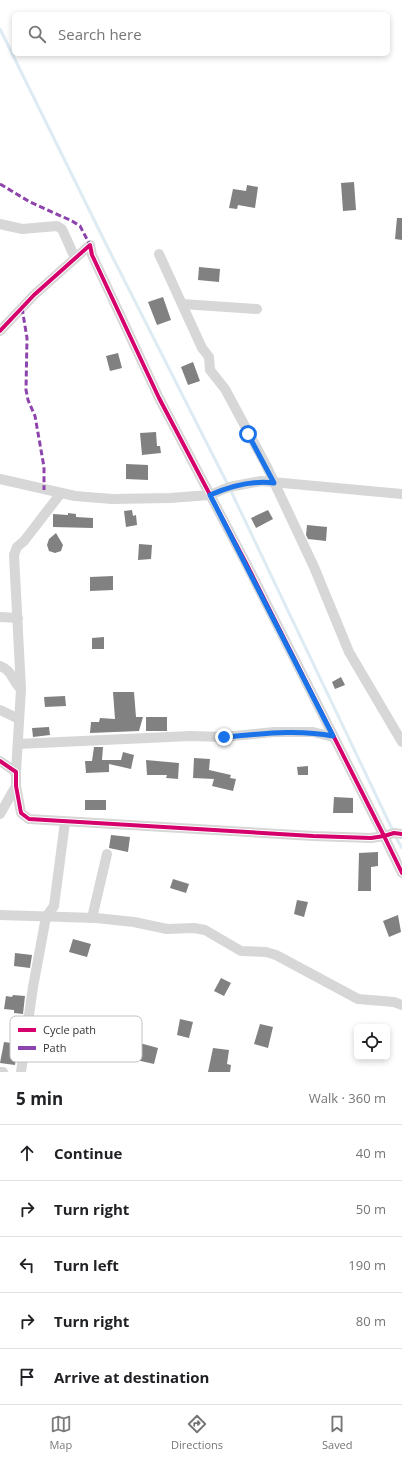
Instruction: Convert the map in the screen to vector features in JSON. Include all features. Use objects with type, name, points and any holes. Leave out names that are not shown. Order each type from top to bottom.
[{"type":"street","points":[[0,224],[22,229],[57,226],[62,229],[75,258]]},
{"type":"street","points":[[0,331],[34,295],[90,245],[92,255],[159,398],[210,495],[402,873]]},
{"type":"street","points":[[159,254],[202,348],[209,357],[210,370],[225,389],[274,483],[314,567],[349,652],[402,742]]},
{"type":"street","points":[[182,304],[257,309]]},
{"type":"street","points":[[0,479],[61,493],[112,499],[170,498],[210,495],[229,487],[261,481],[402,494]]},
{"type":"street","points":[[61,493],[24,541],[17,547],[14,554],[21,689],[16,786],[22,813],[29,819],[65,822],[313,836],[371,838],[394,833],[402,834]]},
{"type":"street","points":[[0,616],[18,618]]},
{"type":"street","points":[[0,666],[7,668],[12,674],[16,684],[21,689]]},
{"type":"street","points":[[0,710],[19,719]]},
{"type":"street","points":[[18,744],[190,736],[224,737],[274,732],[313,732],[333,736]]},
{"type":"street","points":[[0,761],[16,772]]},
{"type":"street","points":[[0,814],[16,786]]},
{"type":"street","points":[[29,1016],[46,917],[54,906],[65,822]]},
{"type":"street","points":[[92,918],[107,854]]},
{"type":"street","points":[[0,916],[92,918],[134,922],[167,929],[194,928],[205,930],[241,951],[266,952],[276,955],[358,999],[394,1002],[402,1005]]},
{"type":"street","points":[[21,1072],[22,1062]]},
{"type":"building","points":[[354,182],[356,210],[343,211],[341,183]]},
{"type":"building","points":[[247,185],[258,187],[255,208],[238,205],[237,209],[229,208],[233,189],[246,191]]},
{"type":"building","points":[[397,218],[402,218],[402,240],[395,239]]},
{"type":"building","points":[[199,267],[220,269],[219,282],[198,280]]},
{"type":"building","points":[[163,297],[171,320],[157,325],[148,302]]},
{"type":"building","points":[[118,353],[122,368],[110,371],[106,356]]},
{"type":"building","points":[[193,362],[200,381],[188,385],[181,367]]},
{"type":"building","points":[[156,432],[157,446],[160,446],[161,453],[142,455],[140,433]]},
{"type":"building","points":[[126,464],[148,465],[148,480],[126,479]]},
{"type":"building","points":[[132,510],[133,516],[136,515],[137,525],[126,527],[124,511]]},
{"type":"building","points":[[268,510],[273,519],[256,528],[251,518]]},
{"type":"building","points":[[68,513],[76,514],[76,517],[93,518],[93,528],[53,527],[53,514],[68,515]]},
{"type":"building","points":[[307,525],[327,527],[326,541],[308,539],[306,535]]},
{"type":"building","points":[[56,533],[63,545],[61,551],[55,553],[49,551],[47,545],[49,539]]},
{"type":"building","points":[[139,544],[152,545],[151,559],[138,560]]},
{"type":"building","points":[[113,576],[113,590],[90,591],[90,577]]},
{"type":"building","points":[[104,637],[104,649],[92,649],[92,638]]},
{"type":"building","points":[[341,677],[345,685],[335,689],[332,682]]},
{"type":"building","points":[[113,692],[134,692],[136,717],[143,717],[139,731],[90,733],[91,722],[99,722],[100,718],[115,719]]},
{"type":"building","points":[[65,696],[66,706],[45,707],[44,697]]},
{"type":"building","points":[[146,717],[167,717],[167,731],[146,731]]},
{"type":"building","points":[[49,727],[50,735],[33,737],[32,728]]},
{"type":"building","points":[[94,747],[103,747],[102,760],[121,760],[123,752],[134,755],[131,769],[109,764],[109,772],[86,773],[85,761],[92,761]]},
{"type":"building","points":[[194,758],[210,759],[209,770],[231,775],[230,778],[236,779],[233,791],[212,786],[214,779],[193,778]]},
{"type":"building","points":[[146,760],[179,763],[178,779],[166,778],[167,775],[147,775]]},
{"type":"building","points":[[308,766],[308,775],[298,775],[297,767]]},
{"type":"building","points":[[334,797],[353,798],[353,813],[333,813]]},
{"type":"building","points":[[85,800],[106,800],[106,810],[85,810]]},
{"type":"building","points":[[111,835],[130,837],[128,852],[109,848]]},
{"type":"building","points":[[378,852],[378,866],[371,867],[371,891],[358,891],[359,853]]},
{"type":"building","points":[[173,879],[189,884],[186,893],[170,888]]},
{"type":"building","points":[[297,900],[308,902],[304,917],[294,914]]},
{"type":"building","points":[[398,915],[401,932],[389,937],[383,921]]},
{"type":"building","points":[[73,939],[91,944],[87,957],[69,952]]},
{"type":"building","points":[[15,953],[32,955],[30,968],[14,966]]},
{"type":"building","points":[[221,978],[231,983],[224,996],[214,991]]},
{"type":"building","points":[[13,995],[25,996],[23,1014],[14,1013],[14,1010],[4,1009],[6,996],[12,997]]},
{"type":"building","points":[[180,1019],[193,1022],[189,1038],[177,1035]]},
{"type":"building","points":[[260,1024],[273,1027],[268,1048],[254,1044]]},
{"type":"building","points":[[4,1042],[10,1043],[10,1062],[15,1062],[15,1065],[0,1063]]},
{"type":"building","points":[[142,1044],[158,1048],[154,1064],[142,1061]]},
{"type":"building","points":[[213,1048],[229,1050],[227,1064],[231,1065],[230,1072],[208,1072]]},
{"type":"waterway","points":[[0,29],[12,53]]},
{"type":"waterway","points":[[13,56],[107,246],[229,487],[393,831]]},
{"type":"waterway","points":[[395,836],[402,848]]},
{"type":"marked path","points":[[0,184],[30,202],[80,226],[90,245]]},
{"type":"marked path","points":[[22,308],[27,338],[26,390],[28,400],[35,416],[44,467],[44,490]]},
{"type":"cycle path","points":[[0,331],[34,295],[90,245],[92,255],[159,398],[247,565],[384,836],[394,833],[402,834]]},
{"type":"cycle path","points":[[0,761],[16,772],[16,786],[21,813],[29,819],[313,836],[371,838],[384,836],[402,873]]},
{"type":"route","points":[[224,737],[274,732],[313,732],[333,736],[210,495],[229,487],[261,481],[274,483],[266,465],[248,434]]}]
